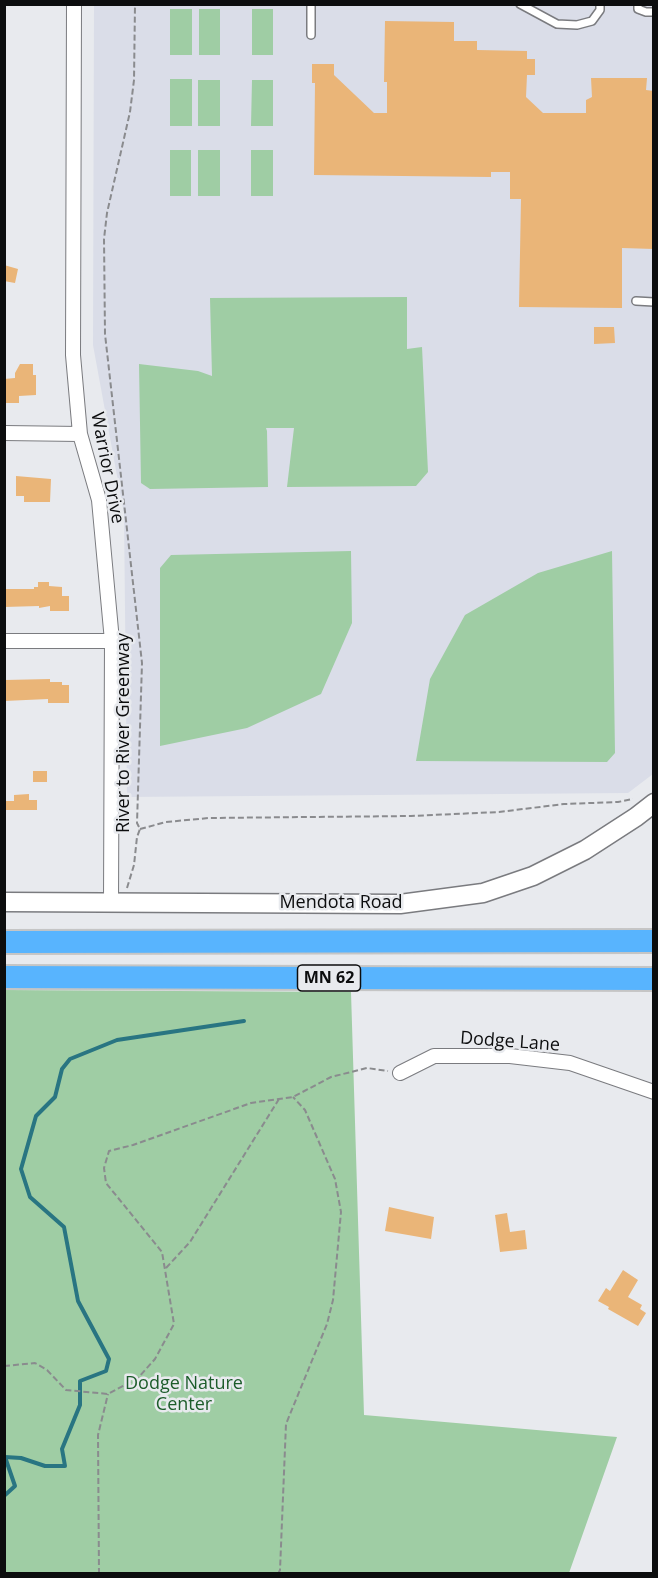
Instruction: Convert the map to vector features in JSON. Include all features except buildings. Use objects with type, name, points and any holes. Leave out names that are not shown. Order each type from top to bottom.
[{"type":"highway","name":"MN 62","points":[[4,942],[654,941]]},
{"type":"highway","name":"MN 62","points":[[4,977],[654,979]]},
{"type":"street","name":"Warrior Drive","points":[[74,4],[73,355],[80,434],[99,500],[112,641],[111,902]]},
{"type":"street","points":[[4,433],[80,434]]},
{"type":"street","points":[[4,641],[112,641]]},
{"type":"street","name":"Mendota Road","points":[[4,902],[400,904],[483,893],[533,876],[585,850],[636,817],[647,800]]},
{"type":"street","name":"Dodge Lane","points":[[400,1073],[434,1056],[510,1056],[570,1064],[654,1092]]},
{"type":"lane","points":[[311,4],[311,35]]},
{"type":"lane","points":[[520,4],[557,24],[592,21],[600,10],[600,4]]},
{"type":"lane","points":[[638,4],[638,9],[654,12]]},
{"type":"lane","points":[[636,301],[654,302]]},
{"type":"path","name":"River to River Greenway","points":[[127,889],[140,829],[137,823],[142,663],[105,334],[104,277],[107,213],[130,112],[134,80],[135,4]]},
{"type":"path","points":[[140,829],[166,822],[209,818],[411,816],[647,800]]},
{"type":"path","points":[[4,1366],[35,1363],[47,1370],[66,1389],[108,1394],[138,1378],[155,1359],[174,1324],[162,1252],[106,1184],[104,1168],[109,1151],[133,1145],[251,1102],[294,1097],[331,1077],[367,1068],[400,1073]]},
{"type":"path","points":[[278,1574],[286,1424],[327,1324],[333,1300],[341,1212],[335,1179],[305,1110],[294,1097]]},
{"type":"path","points":[[165,1269],[190,1242],[279,1099]]},
{"type":"path","points":[[99,1574],[98,1436],[108,1394]]},
{"type":"shaded area","points":[[94,5],[653,5],[653,774],[628,793],[127,797],[124,514],[93,345]]},
{"type":"green space","points":[[170,9],[192,9],[192,55],[170,55]]},
{"type":"green space","points":[[199,9],[220,9],[220,55],[199,55]]},
{"type":"green space","points":[[252,9],[273,9],[273,55],[252,55]]},
{"type":"green space","points":[[170,79],[192,79],[192,126],[170,126]]},
{"type":"green space","points":[[198,80],[220,80],[220,126],[198,126]]},
{"type":"green space","points":[[252,80],[273,80],[273,126],[251,126]]},
{"type":"green space","points":[[170,150],[191,150],[191,196],[170,196]]},
{"type":"green space","points":[[198,150],[220,150],[220,196],[198,196]]},
{"type":"green space","points":[[251,150],[273,150],[273,196],[251,196]]},
{"type":"green space","points":[[407,297],[407,349],[422,347],[428,472],[416,486],[287,487],[294,428],[266,428],[268,487],[150,489],[141,483],[139,364],[198,371],[212,376],[210,298]]},
{"type":"green space","points":[[351,551],[352,623],[321,694],[247,728],[160,746],[160,568],[171,555]]},
{"type":"green space","points":[[612,551],[615,753],[607,762],[416,761],[430,679],[465,615],[538,573]]},
{"type":"green space","name":"Dodge Nature Center","points":[[5,990],[351,992],[364,1415],[617,1437],[569,1573],[5,1573]]},
{"type":"waterway","points":[[4,1496],[15,1486],[5,1457],[21,1458],[45,1466],[65,1466],[62,1449],[80,1405],[80,1381],[106,1371],[109,1359],[78,1301],[64,1227],[30,1197],[21,1169],[36,1116],[55,1097],[62,1069],[70,1059],[117,1040],[244,1021]]}]
